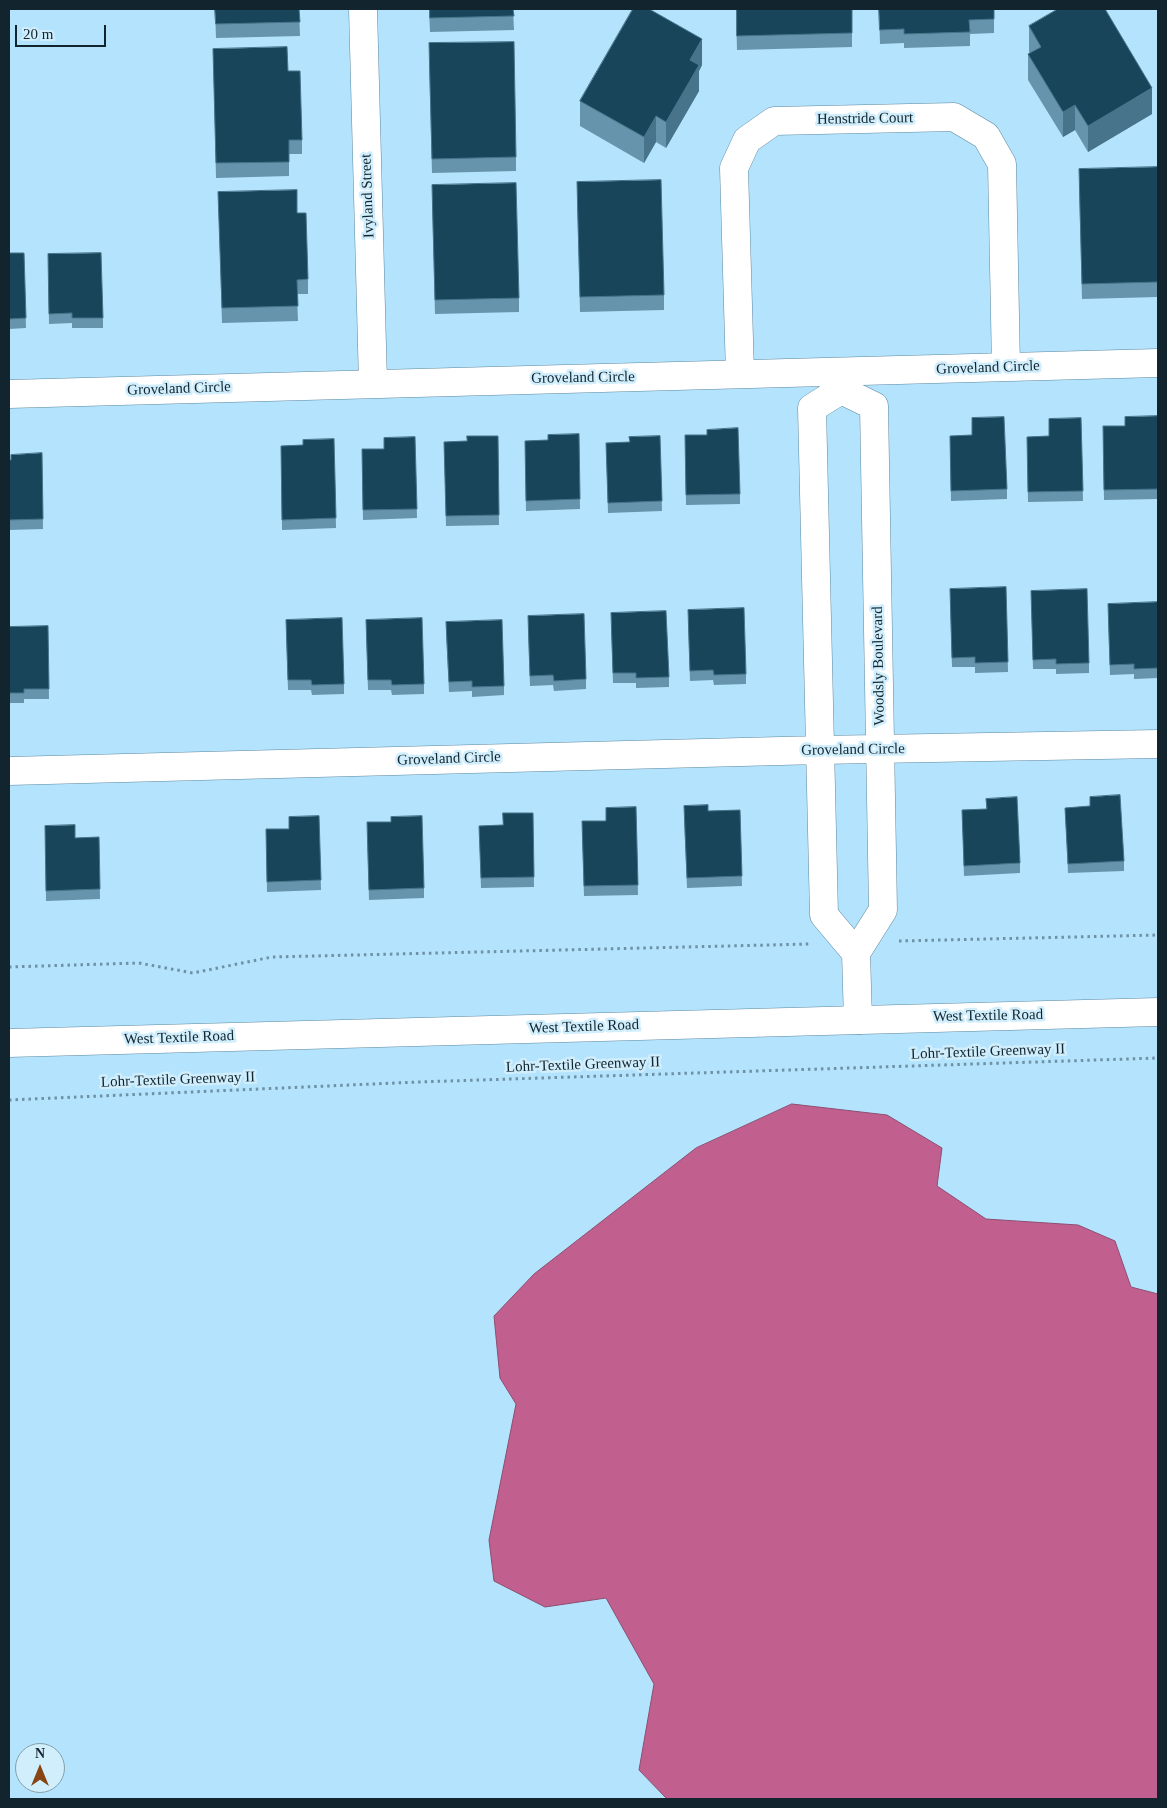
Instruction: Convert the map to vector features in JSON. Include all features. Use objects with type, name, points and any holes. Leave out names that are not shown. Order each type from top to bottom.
[{"type":"street","name":"Ivyland Street","points":[[363,9],[373,383]]},
{"type":"street","name":"Henstride Court","points":[[740,374],[734,168],[747,140],[774,121],[954,117],[986,136],[1002,164],[1006,367]]},
{"type":"street","name":"Groveland Circle","points":[[9,394],[740,374],[841,381],[1006,367],[1158,363]]},
{"type":"street","points":[[841,381],[812,408],[819,750],[824,915],[855,946],[858,1020]]},
{"type":"street","name":"Woodsly Boulevard","points":[[841,381],[874,406],[883,910],[855,946]]},
{"type":"street","name":"Groveland Circle","points":[[9,771],[819,750],[1158,744]]},
{"type":"street","name":"West Textile Road","points":[[9,1043],[1158,1012]]},
{"type":"path","points":[[9,967],[139,963],[193,974],[272,957],[855,946],[1158,935]]},
{"type":"path","name":"Lohr-Textile Greenway II","points":[[9,1100],[566,1076],[1158,1058]]},
{"type":"shaded area","points":[[792,1104],[887,1115],[942,1148],[937,1186],[986,1219],[1078,1225],[1115,1241],[1131,1287],[1158,1294],[1158,1799],[667,1799],[639,1770],[654,1684],[606,1598],[545,1607],[494,1581],[489,1540],[516,1404],[500,1378],[494,1316],[534,1274],[696,1148]]},
{"type":"building","points":[[215,9],[299,9],[300,22],[216,24]]},
{"type":"building","points":[[430,9],[513,9],[514,16],[430,18]]},
{"type":"building","points":[[633,9],[649,9],[702,39],[690,60],[699,65],[666,122],[656,116],[644,137],[580,101]]},
{"type":"building","points":[[737,9],[852,9],[852,33],[737,36]]},
{"type":"building","points":[[879,9],[994,9],[994,19],[969,20],[970,32],[904,34],[904,29],[880,30]]},
{"type":"building","points":[[1058,9],[1105,9],[1152,88],[1088,126],[1075,105],[1063,112],[1028,54],[1041,47],[1029,26]]},
{"type":"building","points":[[514,42],[516,157],[432,159],[429,43]]},
{"type":"building","points":[[287,47],[288,71],[300,71],[302,140],[289,140],[289,162],[216,163],[213,49]]},
{"type":"building","points":[[1158,167],[1158,282],[1082,284],[1079,169]]},
{"type":"building","points":[[661,180],[664,295],[580,297],[577,182]]},
{"type":"building","points":[[516,183],[519,298],[435,300],[432,185]]},
{"type":"building","points":[[297,190],[297,213],[306,213],[308,279],[297,280],[298,306],[222,308],[218,192]]},
{"type":"building","points":[[9,253],[24,253],[26,318],[9,319]]},
{"type":"building","points":[[101,253],[103,318],[72,318],[72,313],[49,314],[48,254]]},
{"type":"building","points":[[1158,416],[1158,489],[1104,490],[1103,426],[1125,426],[1125,417]]},
{"type":"building","points":[[1004,417],[1007,489],[951,491],[950,436],[972,435],[972,418]]},
{"type":"building","points":[[1081,418],[1083,491],[1028,492],[1027,437],[1049,436],[1049,419]]},
{"type":"building","points":[[738,428],[740,494],[686,495],[685,435],[707,435],[707,430]]},
{"type":"building","points":[[579,434],[580,499],[526,501],[525,441],[548,440],[548,435]]},
{"type":"building","points":[[467,436],[498,436],[499,515],[446,516],[444,442],[467,441]]},
{"type":"building","points":[[660,436],[662,501],[608,503],[606,443],[630,442],[629,437]]},
{"type":"building","points":[[415,437],[417,509],[363,510],[362,449],[384,449],[384,438]]},
{"type":"building","points":[[334,439],[336,518],[282,520],[281,446],[303,445],[303,440]]},
{"type":"building","points":[[42,453],[43,519],[9,520],[9,460],[11,460],[11,455]]},
{"type":"building","points":[[1006,587],[1008,662],[975,663],[975,657],[952,658],[950,589]]},
{"type":"building","points":[[1087,589],[1089,663],[1056,664],[1056,659],[1033,660],[1031,591]]},
{"type":"building","points":[[1158,602],[1158,668],[1134,669],[1134,664],[1110,665],[1108,604]]},
{"type":"building","points":[[744,608],[746,674],[714,675],[713,670],[690,671],[688,610]]},
{"type":"building","points":[[666,611],[669,677],[636,678],[636,673],[613,673],[611,613]]},
{"type":"building","points":[[584,614],[586,679],[554,681],[553,675],[530,676],[528,616]]},
{"type":"building","points":[[342,618],[344,684],[312,685],[311,680],[288,680],[286,620]]},
{"type":"building","points":[[422,618],[424,684],[392,685],[391,680],[368,680],[366,620]]},
{"type":"building","points":[[502,620],[504,686],[472,687],[472,681],[449,682],[446,622]]},
{"type":"building","points":[[48,626],[49,689],[24,689],[24,693],[9,693],[9,627]]},
{"type":"building","points":[[1120,795],[1124,861],[1068,864],[1065,808],[1090,806],[1090,797]]},
{"type":"building","points":[[1017,797],[1020,863],[964,866],[962,810],[987,809],[986,799]]},
{"type":"building","points":[[708,805],[708,811],[740,810],[742,876],[687,878],[684,806]]},
{"type":"building","points":[[636,807],[638,885],[584,886],[582,821],[606,821],[606,808]]},
{"type":"building","points":[[503,813],[533,813],[534,877],[481,878],[479,826],[503,825]]},
{"type":"building","points":[[319,816],[321,880],[267,882],[266,829],[289,829],[289,817]]},
{"type":"building","points":[[422,816],[424,888],[369,890],[367,822],[391,822],[391,817]]},
{"type":"building","points":[[75,825],[75,838],[99,837],[100,889],[46,891],[45,826]]}]
